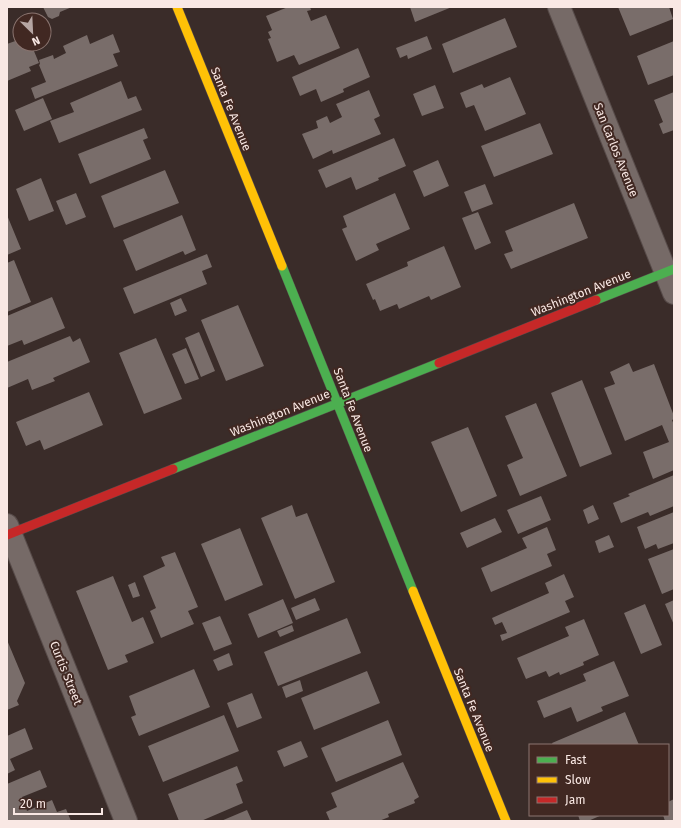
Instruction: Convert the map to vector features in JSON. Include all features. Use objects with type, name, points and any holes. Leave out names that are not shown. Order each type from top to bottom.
[{"type":"street","name":"Santa Fe Avenue","points":[[177,7],[506,821]]},
{"type":"street","name":"San Carlos Avenue","points":[[559,7],[670,271],[674,293]]},
{"type":"street","name":"Washington Avenue","points":[[8,531],[670,271]]},
{"type":"street","name":"Curtis Street","points":[[8,531],[126,821]]},
{"type":"building","points":[[43,7],[72,7],[60,12],[59,16],[52,19],[52,12],[46,12]]},
{"type":"building","points":[[288,7],[310,7],[311,10],[307,11],[311,21],[326,15],[340,48],[299,65],[294,55],[277,62],[268,39],[271,38],[268,32],[272,30],[266,16]]},
{"type":"building","points":[[410,7],[452,7],[415,22]]},
{"type":"building","points":[[618,7],[669,7],[673,19],[630,36]]},
{"type":"building","points":[[505,18],[517,47],[453,73],[442,44]]},
{"type":"building","points":[[113,34],[120,52],[113,54],[118,66],[35,99],[31,88],[46,82],[39,65],[39,60],[53,55],[54,59],[66,53],[63,46],[87,35],[90,44]]},
{"type":"building","points":[[427,36],[432,49],[408,59],[407,55],[400,58],[396,48]]},
{"type":"building","points":[[674,41],[674,75],[648,85],[637,56]]},
{"type":"building","points":[[12,42],[12,52],[34,52],[39,63],[29,67],[31,71],[7,81],[7,44]]},
{"type":"building","points":[[358,48],[370,77],[343,89],[344,92],[321,102],[316,89],[300,96],[292,77]]},
{"type":"building","points":[[510,77],[526,114],[485,131],[474,105],[466,108],[460,93],[482,84],[484,88]]},
{"type":"building","points":[[121,81],[128,99],[136,96],[142,110],[59,143],[50,121],[74,112],[70,103]]},
{"type":"building","points":[[435,85],[444,108],[422,116],[413,94]]},
{"type":"building","points":[[369,90],[380,116],[374,119],[381,134],[333,154],[332,150],[313,159],[302,134],[318,128],[316,121],[327,116],[330,123],[342,117],[336,104]]},
{"type":"building","points":[[674,92],[674,130],[663,134],[659,124],[663,122],[654,100]]},
{"type":"building","points":[[43,98],[52,119],[24,131],[15,110]]},
{"type":"building","points":[[540,123],[553,154],[494,177],[481,146]]},
{"type":"building","points":[[144,128],[148,138],[143,140],[151,159],[90,184],[78,154]]},
{"type":"building","points":[[394,138],[406,166],[378,178],[379,180],[356,190],[351,177],[326,188],[318,170]]},
{"type":"building","points":[[438,160],[449,186],[424,197],[413,171]]},
{"type":"building","points":[[165,170],[179,203],[114,228],[101,196]]},
{"type":"building","points":[[41,178],[54,211],[29,221],[16,189]]},
{"type":"building","points":[[485,184],[493,204],[472,212],[464,192]]},
{"type":"building","points":[[76,193],[86,217],[66,225],[56,201]]},
{"type":"building","points":[[395,193],[410,229],[376,244],[379,250],[356,261],[342,229],[347,227],[343,216]]},
{"type":"building","points":[[574,203],[588,238],[511,269],[504,254],[513,251],[505,231]]},
{"type":"building","points":[[478,212],[491,243],[475,250],[462,218]]},
{"type":"building","points":[[7,215],[21,249],[7,255]]},
{"type":"building","points":[[182,215],[196,250],[185,255],[183,251],[136,271],[123,240]]},
{"type":"building","points":[[444,246],[461,287],[431,300],[429,296],[399,309],[397,304],[380,311],[366,284],[408,266],[407,262]]},
{"type":"building","points":[[207,254],[212,267],[202,271],[207,284],[134,314],[123,288]]},
{"type":"building","points":[[14,260],[31,302],[7,312],[7,263]]},
{"type":"building","points":[[52,297],[65,328],[24,345],[22,340],[7,346],[7,316]]},
{"type":"building","points":[[181,298],[187,311],[175,316],[170,303]]},
{"type":"building","points":[[238,305],[264,366],[226,381],[201,320]]},
{"type":"building","points":[[199,332],[215,371],[201,377],[185,338]]},
{"type":"building","points":[[70,336],[73,342],[80,338],[90,362],[53,378],[55,381],[32,390],[28,379],[7,388],[7,362]]},
{"type":"building","points":[[156,338],[182,399],[144,414],[119,353]]},
{"type":"building","points":[[186,348],[199,379],[185,384],[172,354]]},
{"type":"building","points":[[629,363],[633,372],[654,364],[674,416],[674,419],[672,420],[674,425],[674,470],[653,479],[643,452],[669,442],[662,425],[625,441],[604,388],[615,384],[610,372]]},
{"type":"building","points":[[582,380],[612,454],[580,467],[551,393]]},
{"type":"building","points":[[89,392],[103,425],[44,450],[40,440],[26,446],[16,422]]},
{"type":"building","points":[[536,403],[567,476],[520,496],[507,465],[523,458],[505,416]]},
{"type":"building","points":[[468,427],[497,496],[461,512],[431,442]]},
{"type":"building","points":[[674,475],[674,506],[650,516],[648,512],[621,523],[613,503],[630,496],[628,494]]},
{"type":"building","points":[[541,496],[551,520],[518,534],[507,510]]},
{"type":"building","points":[[292,505],[296,517],[307,513],[335,582],[295,599],[261,518]]},
{"type":"building","points":[[593,505],[599,519],[588,524],[583,510]]},
{"type":"building","points":[[674,512],[674,543],[658,549],[656,544],[645,549],[637,527]]},
{"type":"building","points":[[495,518],[502,532],[467,548],[460,533]]},
{"type":"building","points":[[547,527],[556,550],[547,554],[552,566],[491,592],[481,568],[527,548],[522,538]]},
{"type":"building","points":[[240,528],[263,585],[225,601],[201,544]]},
{"type":"building","points":[[609,535],[614,547],[599,553],[595,541]]},
{"type":"building","points":[[674,549],[674,589],[662,594],[648,559]]},
{"type":"building","points":[[175,552],[198,607],[188,611],[194,624],[161,638],[150,611],[156,608],[143,576],[165,566],[161,557]]},
{"type":"building","points":[[564,574],[574,597],[565,601],[570,612],[502,641],[500,635],[507,633],[502,622],[495,625],[492,618],[549,593],[545,583]]},
{"type":"building","points":[[113,576],[132,622],[143,617],[154,643],[125,655],[128,662],[108,670],[76,591]]},
{"type":"building","points":[[135,582],[140,596],[133,598],[128,585]]},
{"type":"building","points":[[315,598],[320,610],[296,620],[291,608]]},
{"type":"building","points":[[283,599],[293,623],[258,638],[248,614]]},
{"type":"building","points":[[674,600],[674,625],[665,604]]},
{"type":"building","points":[[645,604],[662,645],[641,654],[624,613]]},
{"type":"building","points":[[220,616],[232,644],[214,651],[202,623]]},
{"type":"building","points":[[347,618],[361,653],[278,686],[264,652]]},
{"type":"building","points":[[584,619],[599,655],[583,662],[584,665],[560,675],[559,672],[549,677],[546,671],[526,679],[517,658],[569,636],[565,627]]},
{"type":"building","points":[[292,625],[294,631],[280,637],[277,631]]},
{"type":"building","points":[[7,640],[25,683],[17,701],[19,705],[7,710]]},
{"type":"building","points":[[229,653],[233,665],[218,671],[213,660]]},
{"type":"building","points":[[614,661],[629,696],[601,707],[603,711],[577,722],[571,707],[544,718],[537,701],[586,681],[583,674]]},
{"type":"building","points":[[194,669],[210,707],[139,736],[131,717],[136,715],[129,696]]},
{"type":"building","points":[[367,671],[380,703],[314,730],[301,698]]},
{"type":"building","points":[[300,680],[303,691],[286,698],[282,687]]},
{"type":"building","points":[[252,693],[262,718],[237,728],[227,703]]},
{"type":"building","points":[[625,712],[639,744],[552,744]]},
{"type":"building","points":[[224,715],[239,751],[163,782],[148,746]]},
{"type":"building","points":[[388,720],[402,755],[336,782],[321,748]]},
{"type":"building","points":[[25,728],[33,749],[10,759],[15,770],[7,774],[7,736]]},
{"type":"building","points":[[301,741],[308,757],[284,767],[277,751]]},
{"type":"building","points":[[403,762],[419,797],[414,800],[415,803],[388,814],[389,817],[379,821],[330,821],[326,812],[337,807],[331,793]]},
{"type":"building","points":[[237,766],[243,781],[236,784],[243,803],[201,821],[179,821],[168,794]]},
{"type":"building","points":[[40,770],[47,787],[22,797],[27,811],[52,800],[57,812],[66,809],[71,821],[7,821],[7,784]]},
{"type":"building","points":[[674,799],[674,821],[665,821],[663,816],[669,816],[669,802]]},
{"type":"building","points":[[247,810],[252,821],[221,821]]},
{"type":"building","points":[[578,816],[600,816],[588,821],[580,821]]},
{"type":"traffic: fast","points":[[282,266],[413,591]]},
{"type":"traffic: fast","points":[[596,300],[674,269]]},
{"type":"traffic: fast","points":[[173,469],[439,363]]},
{"type":"traffic: slow","points":[[177,7],[282,266]]},
{"type":"traffic: slow","points":[[413,591],[506,821]]},
{"type":"traffic: jam","points":[[439,363],[596,300]]},
{"type":"traffic: jam","points":[[7,535],[173,469]]}]
